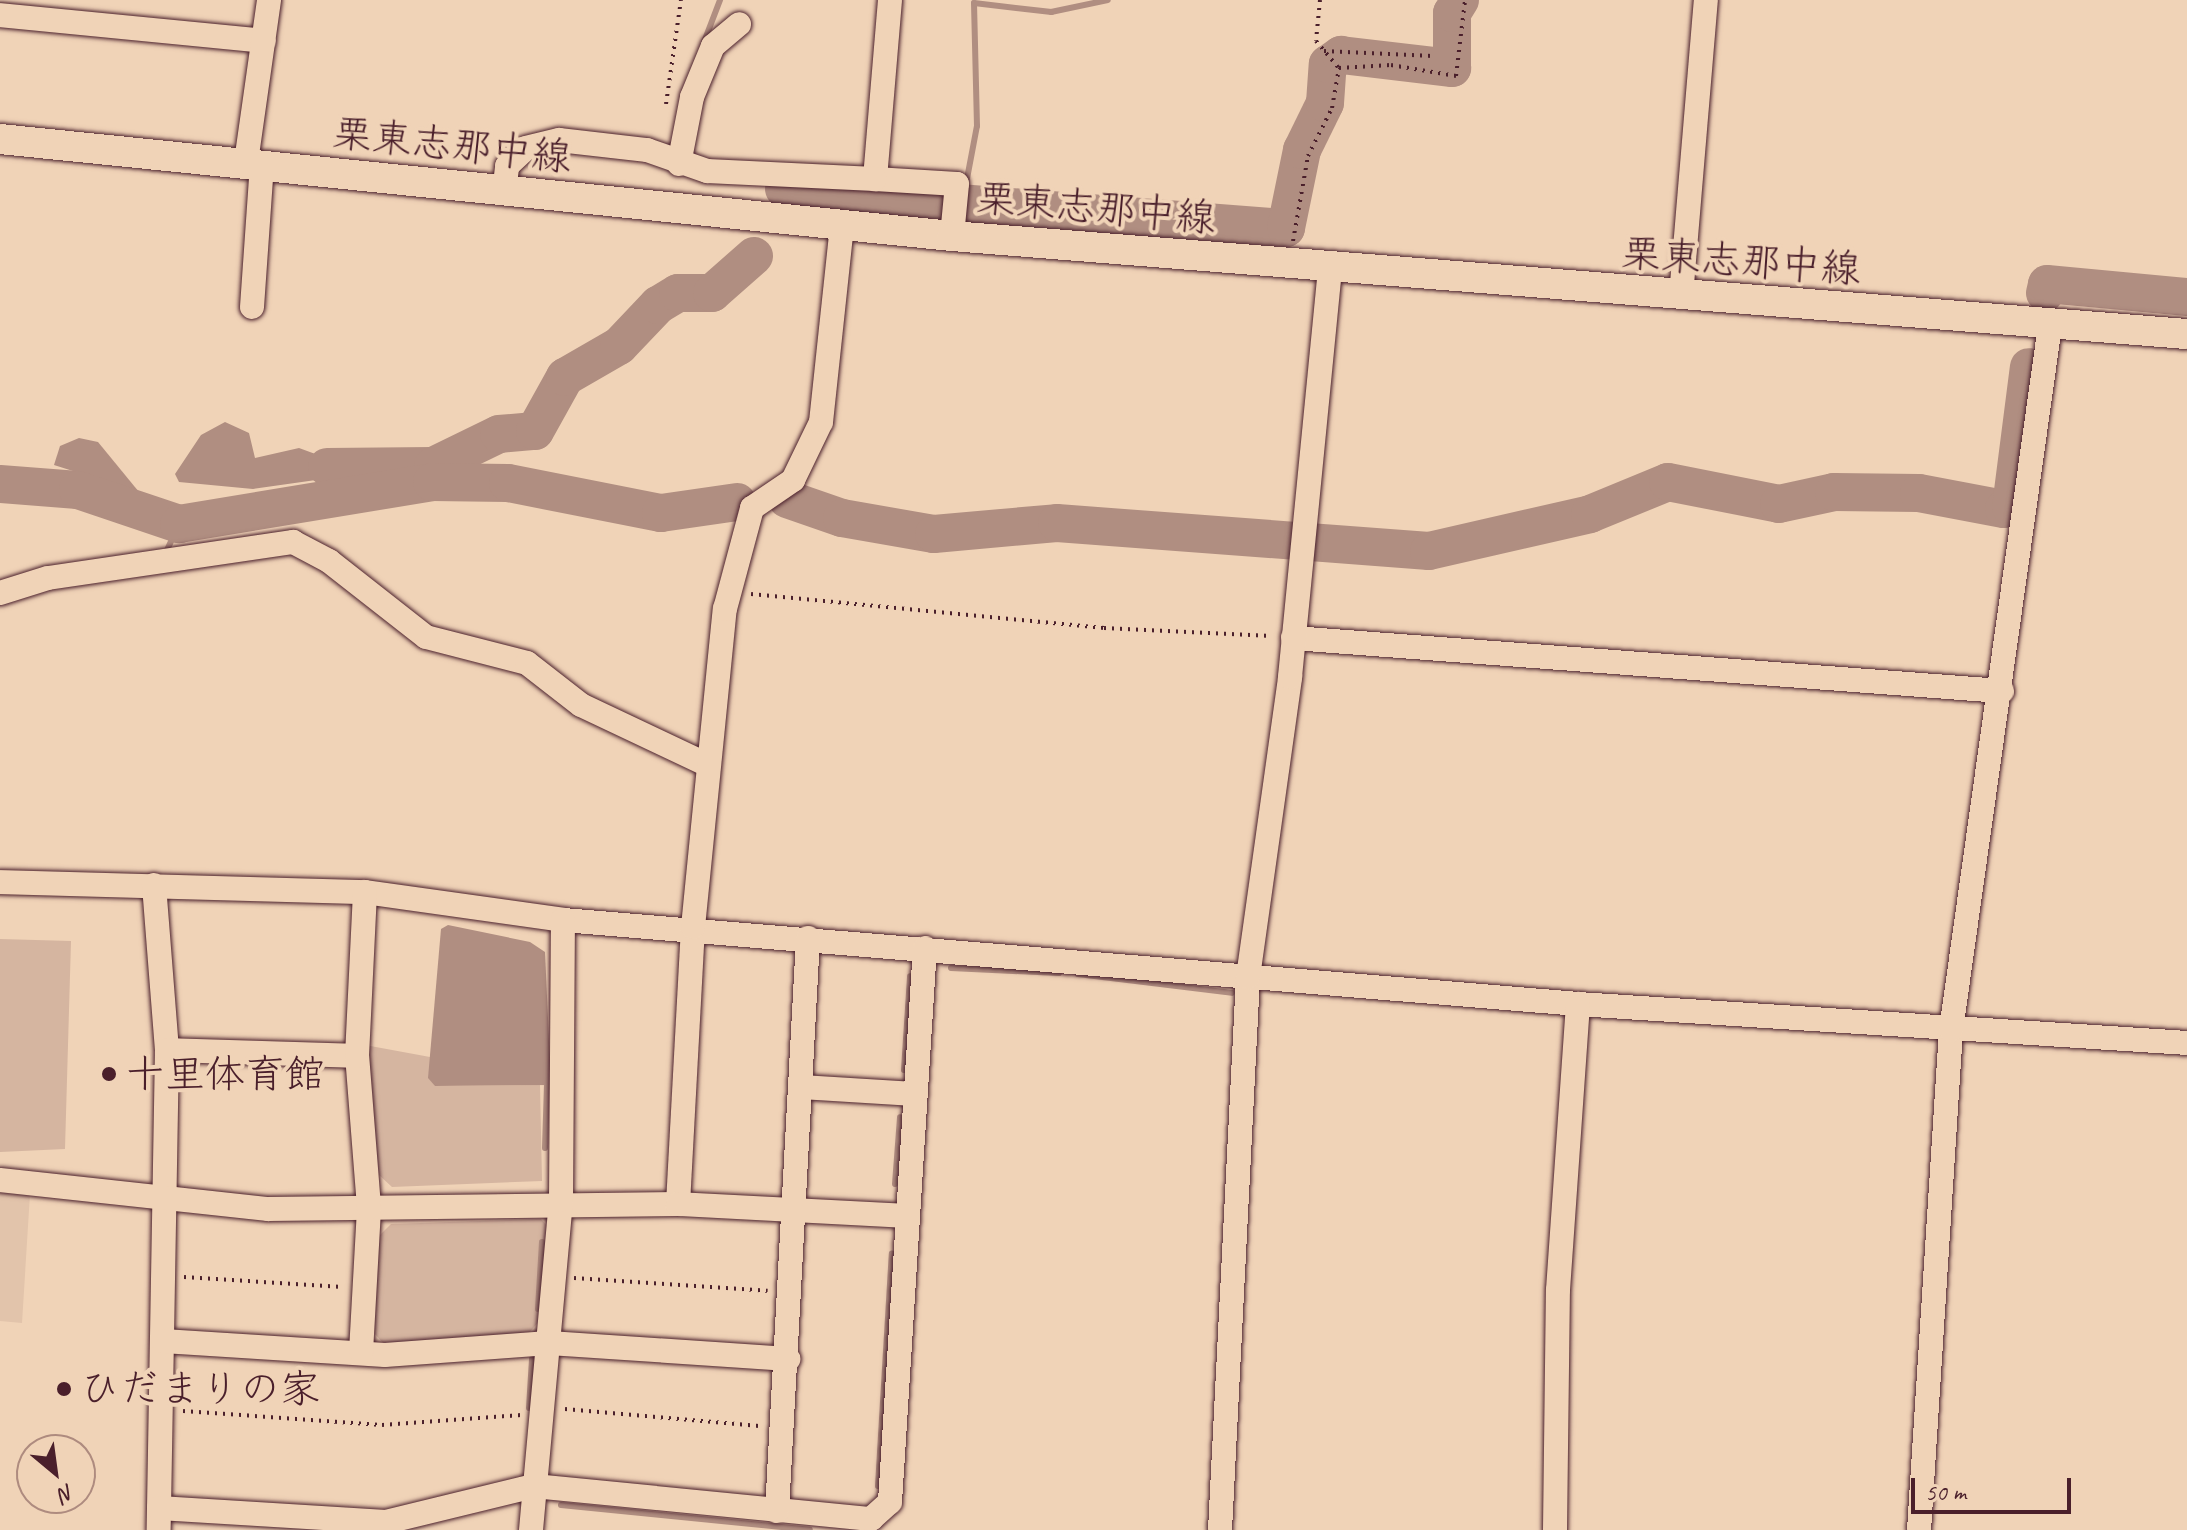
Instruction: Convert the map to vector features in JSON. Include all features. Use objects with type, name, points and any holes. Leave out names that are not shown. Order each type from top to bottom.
[{"type":"main road","name":"栗東志那中線","points":[[0,139],[952,236],[1330,269],[2187,334]]},
{"type":"street","points":[[252,307],[254,163],[269,0]]},
{"type":"street","points":[[875,179],[890,0]]},
{"type":"street","points":[[1681,296],[1706,0]]},
{"type":"street","points":[[0,15],[264,41]]},
{"type":"street","points":[[679,164],[710,54],[739,24]]},
{"type":"street","points":[[504,192],[507,166],[544,141],[647,150],[679,164],[957,184],[952,236]]},
{"type":"street","points":[[678,1204],[693,927],[706,764],[729,592],[752,508],[793,480],[821,422],[842,225]]},
{"type":"street","points":[[1220,1530],[1248,977],[1293,638],[1330,269]]},
{"type":"street","points":[[1919,1530],[1951,1030],[2002,691],[2050,326]]},
{"type":"street","points":[[0,593],[48,578],[293,542],[329,561],[426,637],[527,663],[581,705],[706,764]]},
{"type":"street","points":[[1293,638],[2002,691]]},
{"type":"street","points":[[0,882],[365,892],[563,920],[693,927],[1248,977],[1578,1004],[1924,1022],[1951,1030],[2187,1043]]},
{"type":"street","points":[[154,885],[167,1050],[159,1519],[386,1522],[534,1486],[871,1519],[890,1502],[925,948]]},
{"type":"street","points":[[361,1352],[369,1207],[357,1056],[365,892]]},
{"type":"street","points":[[531,1530],[561,1200],[563,920]]},
{"type":"street","points":[[777,1511],[785,1428],[808,938]]},
{"type":"street","points":[[1555,1530],[1558,1290],[1578,1004]]},
{"type":"street","points":[[167,1050],[357,1056]]},
{"type":"street","points":[[801,1087],[915,1094]]},
{"type":"street","points":[[0,1180],[166,1195],[268,1209],[561,1200],[906,1216]]},
{"type":"street","points":[[163,1341],[361,1352],[549,1343],[788,1359]]},
{"type":"path","points":[[665,114],[681,0]]},
{"type":"path","points":[[1320,0],[1316,41],[1339,68]]},
{"type":"path","points":[[1339,68],[1391,65],[1456,76],[1465,0]]},
{"type":"path","points":[[1324,51],[1433,56]]},
{"type":"path","points":[[1289,265],[1299,191],[1332,108],[1339,68]]},
{"type":"path","points":[[729,592],[1104,628],[1293,638]]},
{"type":"path","points":[[165,1276],[366,1288]]},
{"type":"path","points":[[556,1277],[791,1292]]},
{"type":"path","points":[[161,1409],[382,1425],[542,1410],[785,1428]]},
{"type":"shaded area","points":[[225,422],[249,433],[255,458],[299,448],[329,459],[323,479],[253,489],[179,482],[175,474],[201,435]]},
{"type":"shaded area","points":[[79,438],[98,442],[139,492],[54,465],[60,446]]},
{"type":"shaded area","points":[[448,925],[530,942],[545,952],[551,1085],[435,1086],[428,1078],[441,929]]},
{"type":"shaded area","points":[[0,939],[71,941],[65,1149],[0,1152]]},
{"type":"shaded area","points":[[365,1045],[430,1057],[435,1086],[540,1085],[542,1181],[392,1187],[379,1175]]},
{"type":"shaded area","points":[[0,1193],[30,1194],[22,1323],[0,1321]]},
{"type":"shaded area","points":[[541,1219],[551,1230],[541,1319],[528,1334],[385,1345],[373,1332],[378,1237],[391,1224]]},
{"type":"waterway","points":[[704,42],[720,0]]},
{"type":"waterway","points":[[966,184],[977,126],[974,3],[1051,12],[1108,0]]},
{"type":"waterway","points":[[959,203],[1286,228],[1302,150],[1325,103],[1328,64],[1341,55],[1452,68],[1452,13],[1460,0]]},
{"type":"waterway","points":[[784,189],[937,201]]},
{"type":"waterway","points":[[327,467],[433,466],[499,434],[535,431],[565,377],[619,346],[658,305],[678,293],[712,293],[754,256]]},
{"type":"waterway","points":[[2045,293],[2047,284],[2187,297]]},
{"type":"waterway","points":[[787,499],[842,518],[934,534],[1057,523],[1429,551],[1590,514],[1668,482],[1779,504],[1834,492],[1919,493],[2004,509],[2011,507],[2029,367]]},
{"type":"waterway","points":[[0,484],[78,490],[179,524],[432,482],[508,483],[661,513],[737,502]]},
{"type":"waterway","points":[[167,550],[179,524]]},
{"type":"waterway","points":[[951,968],[1059,973]]},
{"type":"waterway","points":[[1078,974],[1232,993]]},
{"type":"waterway","points":[[904,1070],[910,976]]},
{"type":"waterway","points":[[545,1148],[547,1085]]},
{"type":"waterway","points":[[895,1184],[900,1117]]},
{"type":"waterway","points":[[538,1309],[542,1242]]},
{"type":"waterway","points":[[878,1486],[892,1253]]},
{"type":"waterway","points":[[529,1408],[532,1359]]},
{"type":"waterway","points":[[561,1505],[810,1530]]},
{"type":"place","name":"十里体育館","points":[[109,1074]]},
{"type":"place","name":"ひだまりの家","points":[[64,1389]]}]
